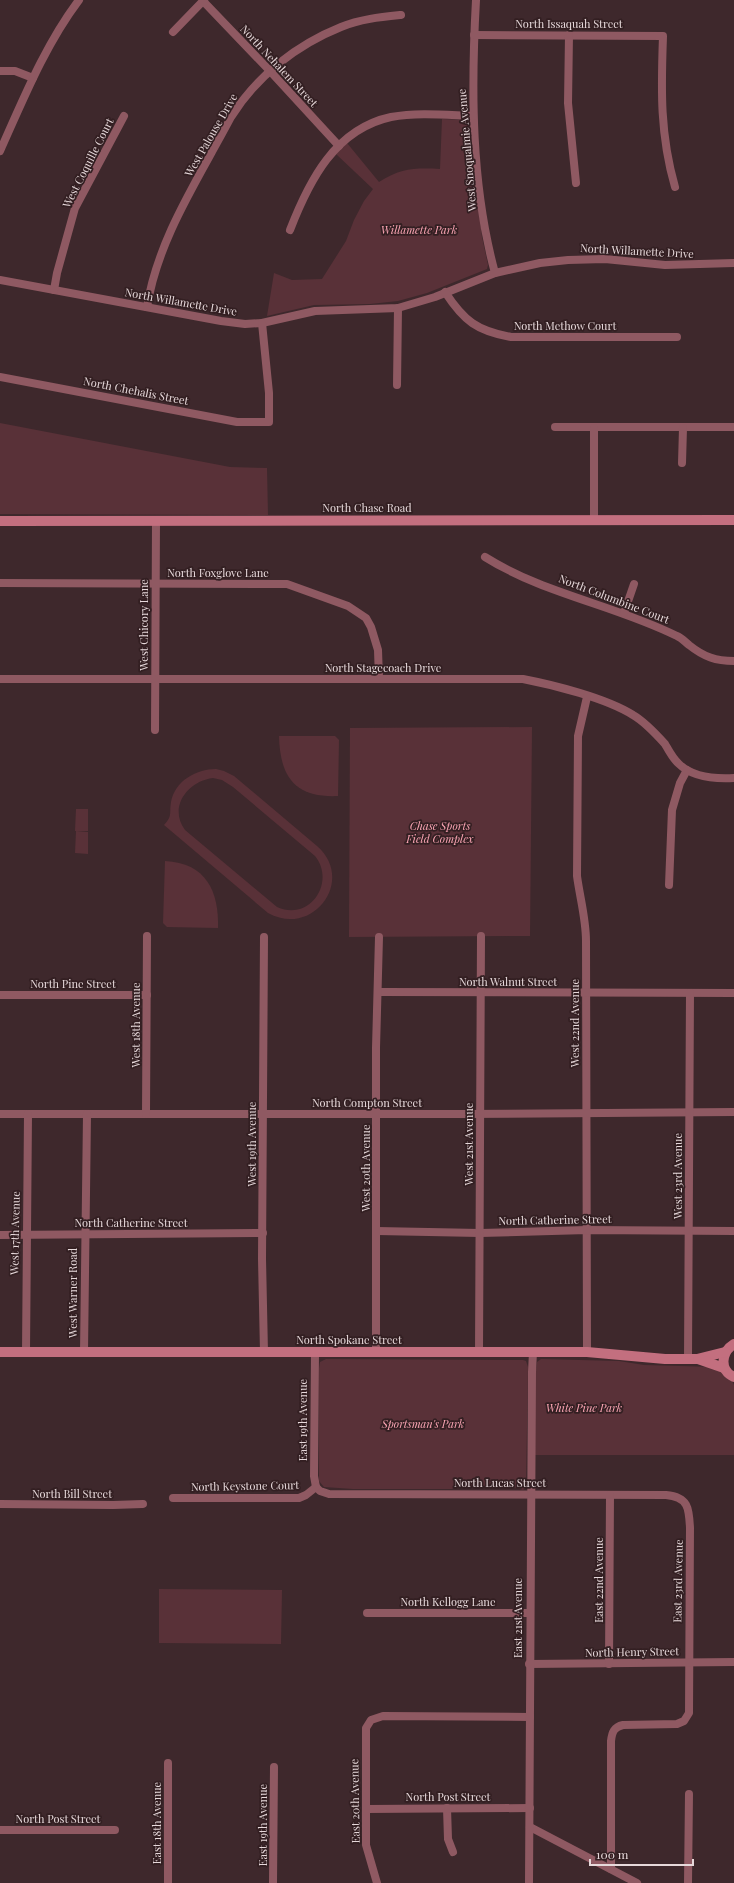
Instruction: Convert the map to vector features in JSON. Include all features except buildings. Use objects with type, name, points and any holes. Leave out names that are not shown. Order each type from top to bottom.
[{"type":"main road","name":"North Chase Road","points":[[0,521],[734,520]]},
{"type":"main road","points":[[731,1375],[723,1360],[725,1352],[734,1344]]},
{"type":"main road","name":"North Spokane Street","points":[[0,1352],[587,1352],[612,1353],[645,1358],[692,1359],[725,1352]]},
{"type":"main road","name":"North Spokane Street","points":[[692,1359],[731,1375]]},
{"type":"street","points":[[0,151],[33,78],[70,12],[79,0]]},
{"type":"street","points":[[173,32],[203,0]]},
{"type":"street","name":"North Nehalem Street","points":[[203,0],[339,146]]},
{"type":"street","name":"West Snoqualmie Avenue","points":[[476,0],[473,116],[480,192],[489,251],[495,273]]},
{"type":"street","name":"West Palouse Drive","points":[[147,307],[153,276],[164,243],[231,118],[244,98],[270,71],[290,54],[313,40],[341,27],[377,18],[401,15]]},
{"type":"street","name":"North Issaquah Street","points":[[474,35],[663,36],[661,92],[662,123],[668,164],[675,187]]},
{"type":"street","points":[[569,35],[568,103],[576,183]]},
{"type":"street","points":[[0,71],[15,71],[33,78]]},
{"type":"street","points":[[290,230],[312,180],[324,160],[356,132],[373,123],[392,117],[418,114],[473,116]]},
{"type":"street","name":"West Coquille Court","points":[[54,290],[57,273],[75,208],[124,116]]},
{"type":"street","name":"North Willamette Drive","points":[[0,280],[234,324],[262,323],[315,311],[398,308],[495,273],[540,263],[568,260],[605,259],[665,265],[734,263]]},
{"type":"street","name":"North Methow Court","points":[[445,292],[457,311],[473,324],[493,334],[511,337],[677,337]]},
{"type":"street","points":[[397,385],[398,308]]},
{"type":"street","name":"North Chehalis Street","points":[[0,377],[237,422],[269,422],[269,393],[262,323]]},
{"type":"street","points":[[555,428],[734,428]]},
{"type":"street","points":[[594,428],[594,521]]},
{"type":"street","points":[[682,428],[682,463]]},
{"type":"street","name":"West Chicory Lane","points":[[155,730],[156,521]]},
{"type":"street","name":"North Columbine Court","points":[[485,557],[518,576],[657,626],[680,637],[710,659],[734,661]]},
{"type":"street","name":"North Foxglove Lane","points":[[0,583],[287,584],[348,606],[366,618],[371,627],[378,650],[379,679]]},
{"type":"street","points":[[624,613],[634,584]]},
{"type":"street","name":"North Stagecoach Drive","points":[[0,679],[523,679],[550,684],[611,705],[634,715],[664,744],[678,764],[687,770],[711,777],[734,778]]},
{"type":"street","name":"West 22nd Avenue","points":[[587,697],[578,736],[578,876],[579,897],[586,925],[587,1352]]},
{"type":"street","points":[[669,885],[672,810],[680,783],[687,770]]},
{"type":"street","name":"West 18th Avenue","points":[[146,1114],[147,936]]},
{"type":"street","name":"West 21st Avenue","points":[[479,1352],[481,936]]},
{"type":"street","name":"West 19th Avenue","points":[[264,937],[264,1352]]},
{"type":"street","name":"West 20th Avenue","points":[[376,1352],[379,937]]},
{"type":"street","name":"North Walnut Street","points":[[378,992],[734,993]]},
{"type":"street","name":"West 23rd Avenue","points":[[690,993],[689,1230],[692,1359]]},
{"type":"street","name":"North Pine Street","points":[[0,995],[147,995]]},
{"type":"street","name":"North Compton Street","points":[[0,1114],[263,1115],[734,1112]]},
{"type":"street","name":"West 17th Avenue","points":[[26,1352],[28,1114]]},
{"type":"street","name":"West Warner Road","points":[[84,1352],[87,1114]]},
{"type":"street","name":"North Catherine Street","points":[[377,1231],[480,1233],[587,1230],[734,1230]]},
{"type":"street","name":"North Catherine Street","points":[[0,1235],[263,1233]]},
{"type":"street","name":"East 19th Avenue","points":[[314,1352],[314,1476],[316,1487]]},
{"type":"street","name":"East 21st Avenue","points":[[529,1883],[529,1613],[533,1352]]},
{"type":"street","name":"North Lucas Street","points":[[316,1487],[320,1491],[329,1494],[666,1495],[675,1496],[684,1501]]},
{"type":"street","name":"North Keystone Court","points":[[173,1498],[299,1498],[306,1495],[316,1487]]},
{"type":"street","name":"East 22nd Avenue","points":[[609,1664],[610,1495]]},
{"type":"street","name":"East 23rd Avenue","points":[[611,1869],[611,1741],[613,1731],[618,1726],[623,1725],[677,1724],[684,1721],[689,1713],[688,1663],[690,1528],[689,1513],[684,1501]]},
{"type":"street","name":"North Bill Street","points":[[0,1504],[143,1504]]},
{"type":"street","name":"North Kellogg Lane","points":[[367,1613],[529,1613]]},
{"type":"street","name":"North Henry Street","points":[[529,1664],[734,1662]]},
{"type":"street","name":"East 20th Avenue","points":[[377,1883],[366,1845],[366,1728],[371,1720],[383,1716],[530,1717]]},
{"type":"street","name":"East 18th Avenue","points":[[168,1763],[168,1883]]},
{"type":"street","name":"East 19th Avenue","points":[[274,1767],[274,1883]]},
{"type":"street","points":[[688,1883],[689,1794]]},
{"type":"street","points":[[447,1808],[448,1839],[453,1852]]},
{"type":"street","name":"North Post Street","points":[[366,1809],[530,1808]]},
{"type":"street","points":[[530,1827],[637,1883]]},
{"type":"street","name":"North Post Street","points":[[0,1830],[115,1830]]},
{"type":"green space","name":"Willamette Park","points":[[442,119],[469,120],[482,237],[488,265],[487,269],[427,293],[398,301],[370,304],[314,305],[267,316],[274,273],[292,280],[322,279],[346,241],[354,220],[364,201],[373,189],[336,154],[347,143],[379,182],[401,171],[440,169]]},
{"type":"green space","points":[[0,423],[230,467],[267,468],[268,515],[0,514]]},
{"type":"green space","name":"Chase Sports Field Complex","points":[[532,727],[530,936],[349,937],[350,728]]},
{"type":"green space","points":[[279,736],[335,736],[339,740],[338,796],[323,796],[311,793],[301,789],[293,782],[287,774],[283,763]]},
{"type":"green space","points":[[216,769],[234,776],[317,846],[328,860],[332,874],[330,889],[324,902],[314,912],[300,918],[285,919],[268,913],[164,825],[170,816],[171,802],[177,788],[182,782],[194,774]],"holes":[[[213,778],[222,780],[233,787],[315,856],[321,866],[323,877],[321,888],[316,897],[309,904],[300,909],[289,910],[277,907],[185,830],[180,821],[179,813],[183,796],[196,784],[204,780]]]},
{"type":"green space","points":[[76,809],[88,809],[88,831],[75,831]]},
{"type":"green space","points":[[76,831],[88,832],[88,854],[75,853]]},
{"type":"green space","points":[[165,861],[191,867],[200,873],[207,881],[216,902],[218,928],[167,927],[163,923]]},
{"type":"green space","name":"Sportsman's Park","points":[[326,1359],[526,1361],[528,1367],[526,1488],[523,1490],[513,1487],[455,1487],[452,1489],[353,1489],[324,1487],[319,1481],[319,1368],[320,1362]]},
{"type":"green space","name":"White Pine Park","points":[[541,1359],[619,1361],[644,1365],[716,1367],[732,1381],[734,1385],[734,1455],[535,1455],[535,1378],[537,1362]]},
{"type":"green space","points":[[159,1589],[282,1590],[281,1644],[159,1643]]}]
